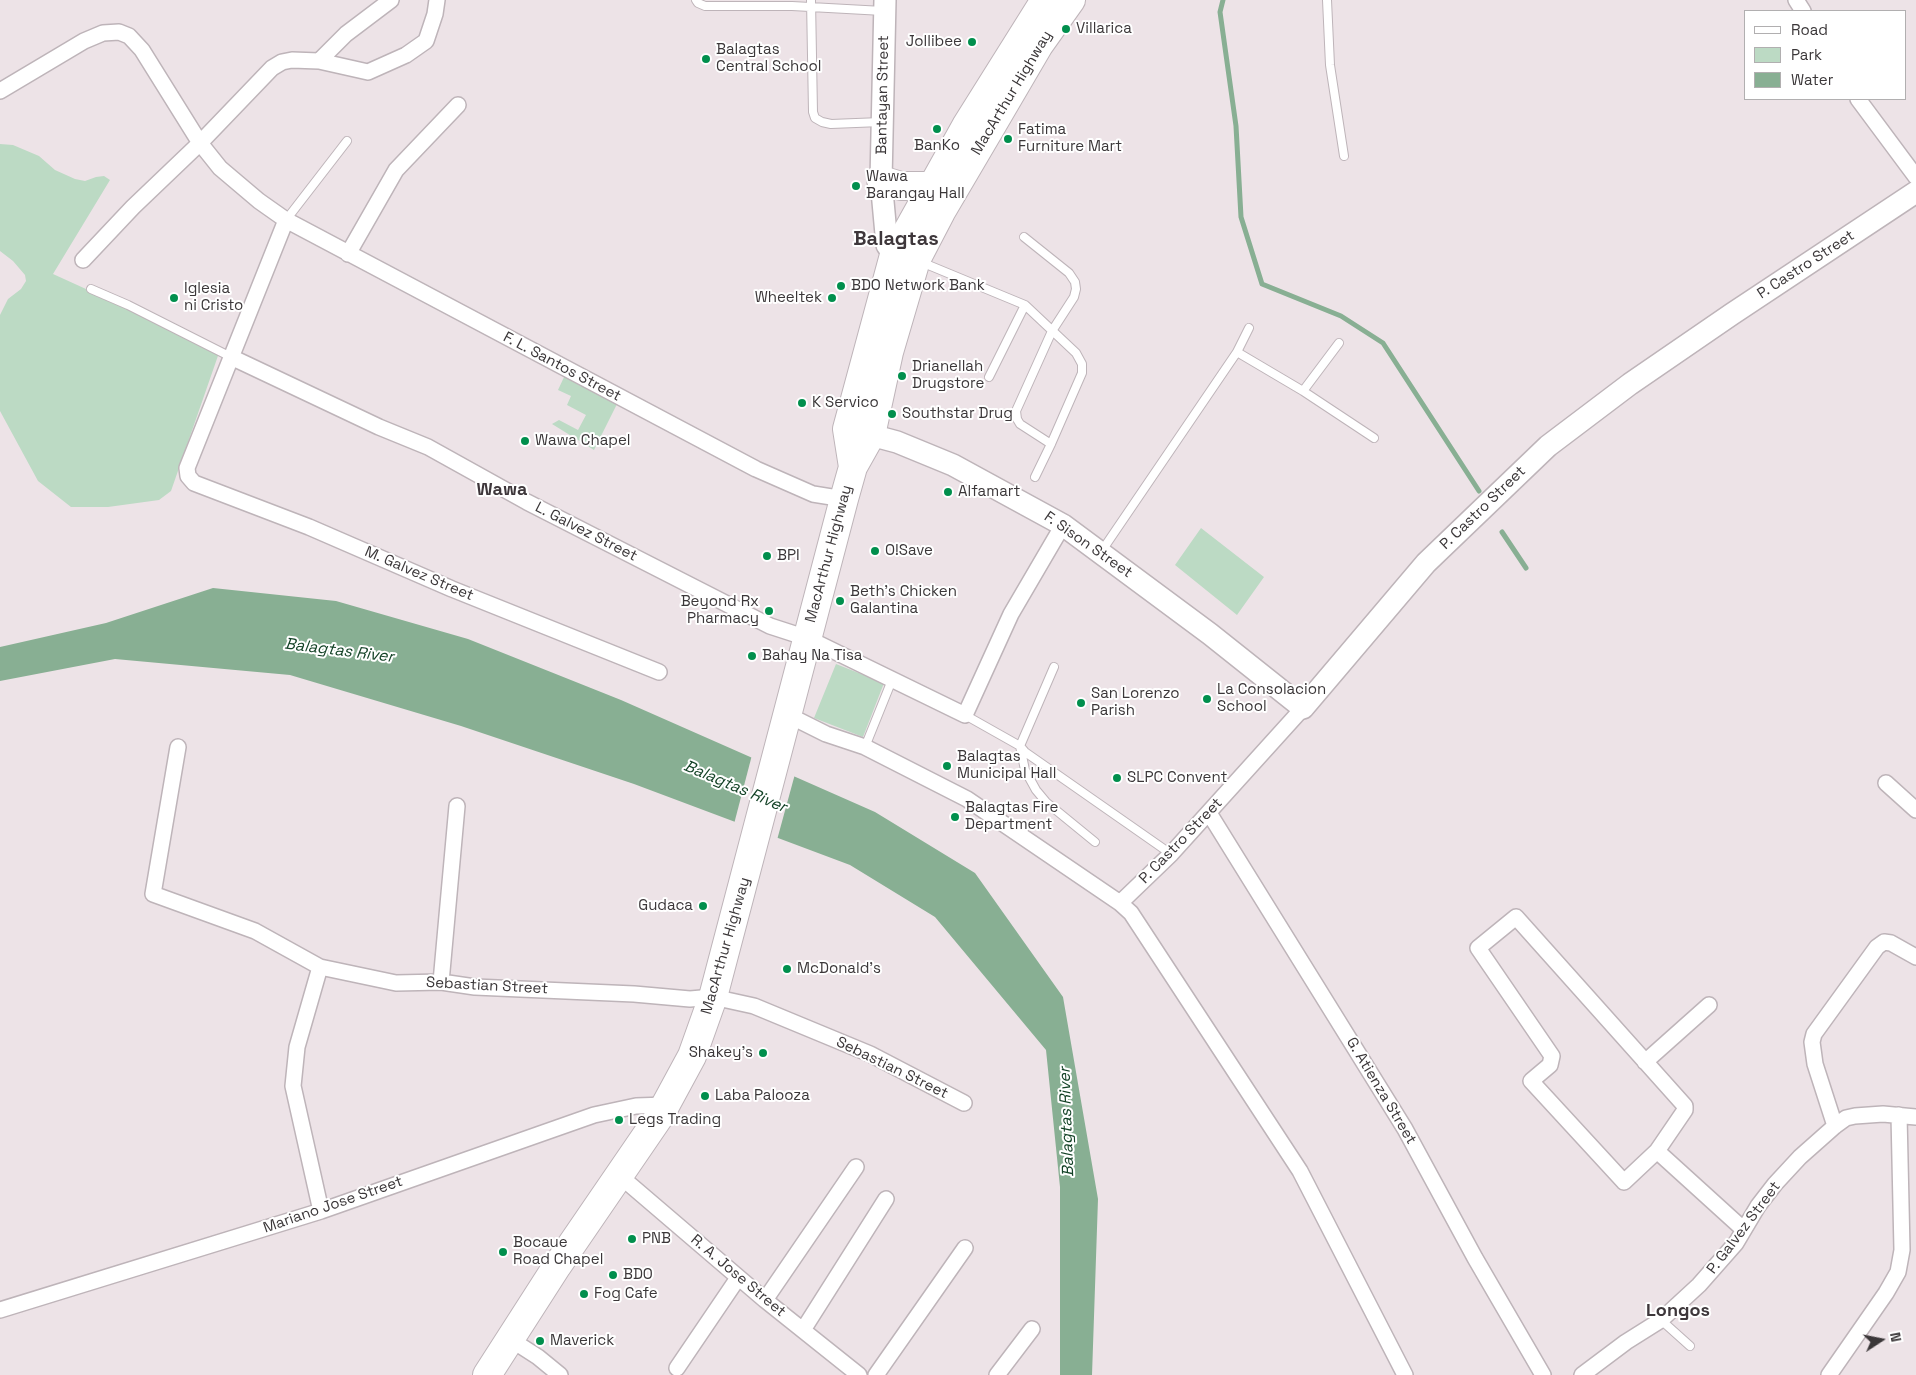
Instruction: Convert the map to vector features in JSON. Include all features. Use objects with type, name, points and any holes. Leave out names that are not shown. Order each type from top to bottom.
[{"type":"highway","name":"MacArthur Highway","points":[[487,1375],[557,1266],[620,1176],[666,1104],[692,1056],[713,997],[750,861],[853,467],[859,432],[889,352],[905,258],[931,186],[966,126],[1045,0]]},
{"type":"highway","name":"MacArthur Highway","points":[[905,258],[941,212],[1025,70],[1071,0]]},
{"type":"highway","points":[[882,180],[901,186],[931,186]]},
{"type":"street","points":[[319,61],[346,34],[391,0]]},
{"type":"street","points":[[83,260],[133,207],[200,143],[272,68],[282,62],[292,60],[319,61],[368,72],[406,55],[426,41],[435,14],[437,0]]},
{"type":"street","name":"Bantayan Street","points":[[885,5],[882,180],[887,245],[905,258]]},
{"type":"street","name":"F. L. Santos Street","points":[[0,91],[84,40],[103,33],[119,32],[129,36],[142,50],[200,143],[220,168],[258,201],[286,220],[756,469],[813,494],[844,499]]},
{"type":"street","points":[[1859,100],[1916,177]]},
{"type":"street","points":[[348,254],[396,170],[458,105]]},
{"type":"street","name":"P. Castro Street","points":[[1120,903],[1171,854],[1209,813],[1303,708],[1426,563],[1548,446],[1630,384],[1716,324],[1916,192]]},
{"type":"street","points":[[231,357],[286,220]]},
{"type":"street","name":"M. Galvez Street","points":[[231,357],[187,468],[188,476],[194,483],[309,527],[452,589],[659,672]]},
{"type":"street","name":"L. Galvez Street","points":[[231,357],[379,427],[428,447],[527,502],[770,626],[807,638],[965,715]]},
{"type":"street","name":"F. Sison Street","points":[[859,432],[897,442],[953,465],[1063,525],[1210,634],[1303,708]]},
{"type":"street","points":[[965,715],[1011,614],[1063,525]]},
{"type":"street","points":[[786,725],[826,734],[866,747],[967,799],[1120,903],[1131,913],[1300,1171],[1405,1375]]},
{"type":"street","name":"Sebastian Street","points":[[178,747],[153,894],[255,930],[320,967],[396,983],[441,982],[475,987],[634,994],[690,999],[713,997],[754,1006],[870,1054],[964,1103]]},
{"type":"street","points":[[1886,783],[1916,810]]},
{"type":"street","points":[[441,982],[457,806]]},
{"type":"street","name":"G. Atienza Street","points":[[1209,813],[1405,1129],[1475,1258],[1543,1375]]},
{"type":"street","points":[[1516,917],[1645,1062],[1685,1106],[1657,1151],[1624,1182],[1531,1081],[1550,1065],[1552,1056],[1478,948],[1516,917]]},
{"type":"street","points":[[1835,1126],[1815,1064],[1812,1042],[1814,1034],[1872,955],[1884,942],[1897,946],[1916,957]]},
{"type":"street","points":[[320,967],[297,1047],[293,1086],[321,1211]]},
{"type":"street","points":[[1645,1062],[1708,1005]]},
{"type":"street","name":"Mariano Jose Street","points":[[0,1310],[29,1303],[321,1211],[594,1115],[636,1106],[666,1104]]},
{"type":"street","points":[[1828,1375],[1886,1293],[1898,1272],[1902,1250],[1898,1115]]},
{"type":"street","name":"P. Galvez Street","points":[[1582,1375],[1626,1342],[1661,1320],[1710,1274],[1736,1243],[1743,1229],[1775,1184],[1835,1126],[1846,1118],[1855,1116],[1898,1115],[1916,1117]]},
{"type":"street","points":[[1657,1151],[1743,1229]]},
{"type":"street","points":[[764,1300],[856,1167]]},
{"type":"street","name":"R. A. Jose Street","points":[[620,1176],[764,1300],[803,1330],[853,1373]]},
{"type":"street","points":[[803,1330],[886,1199]]},
{"type":"street","points":[[876,1375],[966,1248]]},
{"type":"street","points":[[677,1368],[738,1278]]},
{"type":"street","points":[[997,1375],[1032,1329]]},
{"type":"street","points":[[510,1339],[538,1357],[560,1375]]},
{"type":"lane","points":[[696,0],[705,6],[812,3],[885,5]]},
{"type":"lane","points":[[1327,0],[1330,65],[1344,156]]},
{"type":"lane","points":[[812,3],[813,112],[815,118],[831,124],[882,122]]},
{"type":"lane","points":[[286,220],[347,141]]},
{"type":"lane","points":[[1024,237],[1069,273],[1075,282],[1076,289],[1074,297],[1052,331],[1016,411],[1020,424],[1051,444]]},
{"type":"lane","points":[[905,258],[1025,305],[1076,353],[1082,364],[1082,373],[1035,477]]},
{"type":"lane","points":[[91,289],[128,305],[231,357]]},
{"type":"lane","points":[[989,376],[1025,305]]},
{"type":"lane","points":[[1101,552],[1237,352],[1249,328]]},
{"type":"lane","points":[[1303,391],[1339,343]]},
{"type":"lane","points":[[1237,352],[1303,391],[1374,438]]},
{"type":"lane","points":[[1054,667],[1020,746],[1025,770],[1036,790],[1046,802],[1095,842]]},
{"type":"lane","points":[[866,747],[892,680]]},
{"type":"lane","points":[[965,715],[1020,746],[1025,752],[1171,854]]},
{"type":"lane","points":[[1661,1320],[1690,1346]]},
{"type":"green space","points":[[0,144],[13,145],[39,156],[55,170],[75,179],[85,181],[104,176],[110,180],[53,274],[220,350],[171,491],[159,500],[108,507],[71,507],[38,481],[0,411],[0,315],[8,299],[21,289],[26,281],[25,275],[13,261],[0,251]]},
{"type":"green space","points":[[565,375],[618,402],[594,450],[552,424],[559,420],[578,430],[586,415],[567,405],[571,396],[558,390]]},
{"type":"green space","points":[[1201,528],[1264,577],[1237,615],[1175,565]]},
{"type":"green space","points":[[836,664],[884,683],[863,737],[814,718]]},
{"type":"water","name":"Balagtas River","points":[[213,588],[336,601],[468,639],[621,700],[875,812],[975,873],[1063,997],[1098,1199],[1092,1375],[1060,1375],[1060,1187],[1046,1050],[935,917],[850,865],[634,784],[461,726],[290,675],[115,659],[0,681],[0,647],[106,623]]},
{"type":"pier","points":[[752,755],[795,774],[777,840],[734,824]]},
{"type":"waterway","points":[[1223,0],[1220,12],[1236,126],[1241,217],[1262,284],[1341,316],[1383,343],[1479,491]]},
{"type":"waterway","points":[[1502,532],[1526,568]]},
{"type":"place","name":"Villarica","points":[[1066,29]]},
{"type":"place","name":"Jollibee","points":[[972,42]]},
{"type":"place","name":"Balagtas Central School","points":[[706,59]]},
{"type":"place","name":"BanKo","points":[[937,129]]},
{"type":"place","name":"Fatima Furniture Mart","points":[[1008,139]]},
{"type":"place","name":"Wawa Barangay Hall","points":[[856,186]]},
{"type":"place","name":"BDO Network Bank","points":[[841,286]]},
{"type":"place","name":"Iglesia ni Cristo","points":[[174,298]]},
{"type":"place","name":"Wheeltek","points":[[832,298]]},
{"type":"place","name":"Drianellah Drugstore","points":[[902,376]]},
{"type":"place","name":"K Servico","points":[[802,403]]},
{"type":"place","name":"Southstar Drug","points":[[892,414]]},
{"type":"place","name":"Wawa Chapel","points":[[525,441]]},
{"type":"place","name":"Alfamart","points":[[948,492]]},
{"type":"place","name":"O!Save","points":[[875,551]]},
{"type":"place","name":"BPI","points":[[767,556]]},
{"type":"place","name":"Beth's Chicken Galantina","points":[[840,601]]},
{"type":"place","name":"Beyond Rx Pharmacy","points":[[769,611]]},
{"type":"place","name":"Bahay Na Tisa","points":[[752,656]]},
{"type":"place","name":"La Consolacion School","points":[[1207,699]]},
{"type":"place","name":"San Lorenzo Parish","points":[[1081,703]]},
{"type":"place","name":"Balagtas Municipal Hall","points":[[947,766]]},
{"type":"place","name":"SLPC Convent","points":[[1117,778]]},
{"type":"place","name":"Balagtas Fire Department","points":[[955,817]]},
{"type":"place","name":"Gudaca","points":[[703,906]]},
{"type":"place","name":"McDonald's","points":[[787,969]]},
{"type":"place","name":"Shakey's","points":[[763,1053]]},
{"type":"place","name":"Laba Palooza","points":[[705,1096]]},
{"type":"place","name":"Legs Trading","points":[[619,1120]]},
{"type":"place","name":"PNB","points":[[632,1239]]},
{"type":"place","name":"Bocaue Road Chapel","points":[[503,1252]]},
{"type":"place","name":"BDO","points":[[613,1275]]},
{"type":"place","name":"Fog Cafe","points":[[584,1294]]},
{"type":"place","name":"Maverick","points":[[540,1341]]},
{"type":"district","name":"Balagtas","points":[[896,240]]},
{"type":"district","name":"Wawa","points":[[502,490]]},
{"type":"district","name":"Longos","points":[[1678,1311]]}]
